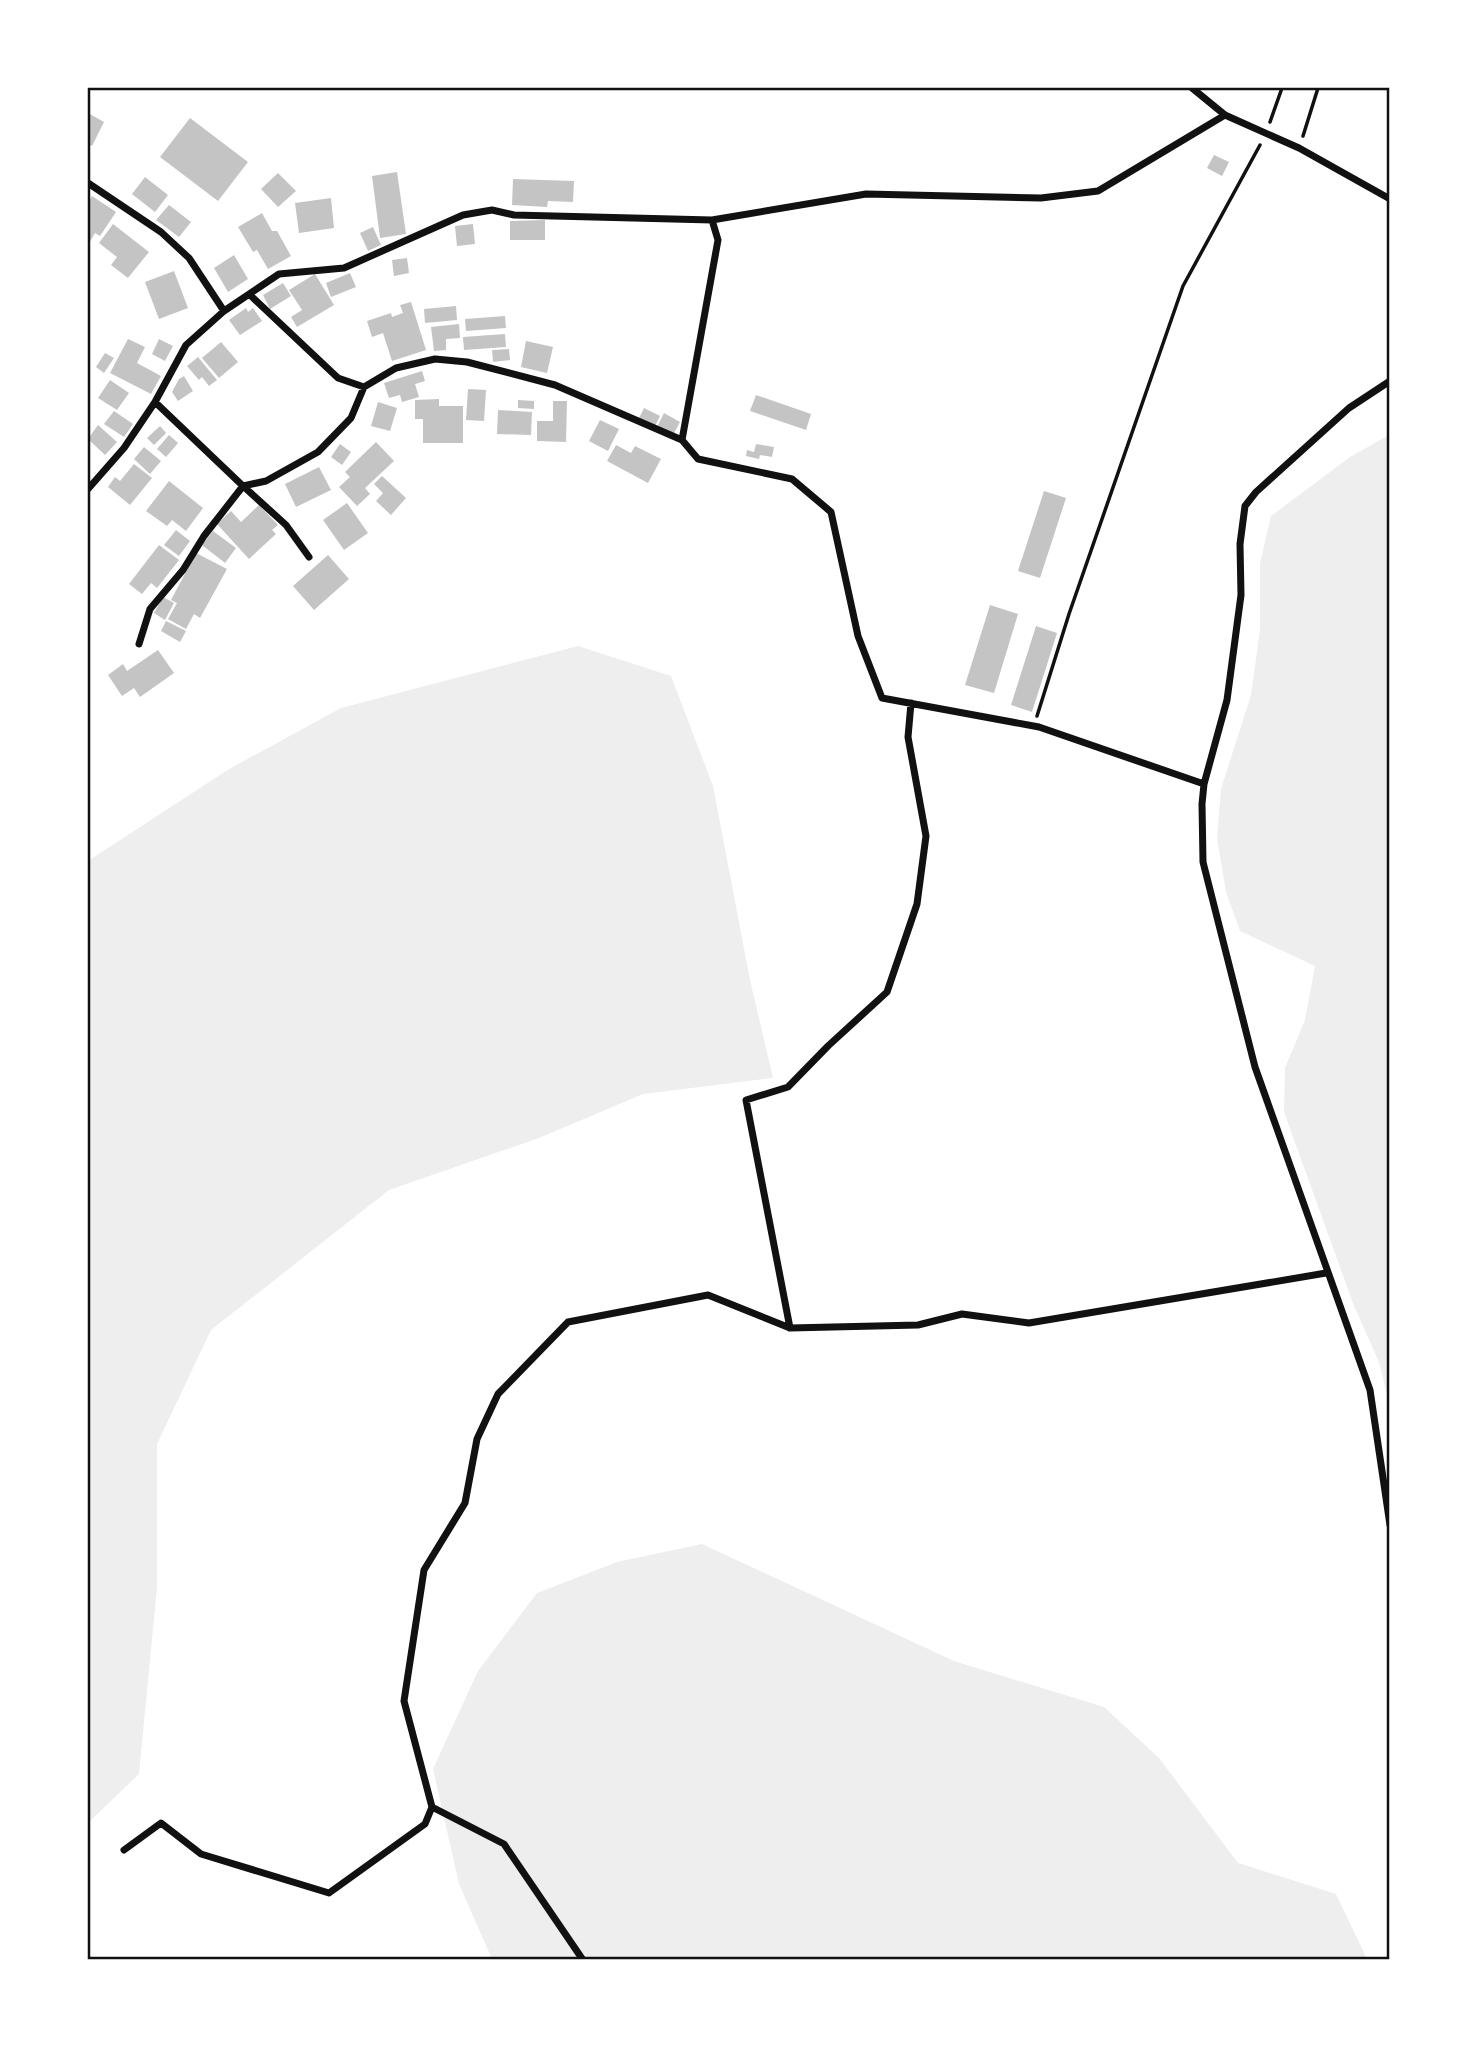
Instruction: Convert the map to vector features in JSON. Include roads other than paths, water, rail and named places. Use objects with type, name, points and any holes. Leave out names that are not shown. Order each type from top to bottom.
[{"type":"street","points":[[1192,88],[1224,116],[1299,148],[1390,198]]},
{"type":"street","points":[[88,489],[124,448],[155,402],[186,345],[225,311],[279,274],[344,268],[463,215],[492,210],[514,215],[712,220],[866,194],[1041,198],[1098,191],[1224,116]]},
{"type":"street","points":[[88,183],[161,232],[190,258],[225,311]]},
{"type":"street","points":[[682,440],[718,240],[712,220]]},
{"type":"street","points":[[250,295],[338,378],[363,387]]},
{"type":"street","points":[[139,645],[150,609],[183,570],[204,536],[243,486],[266,481],[318,452],[351,418],[363,387],[396,368],[435,359],[467,362],[555,385],[682,440],[698,459],[792,479],[831,512],[858,636],[882,698],[1034,726],[1204,784]]},
{"type":"street","points":[[1390,381],[1349,408],[1256,492],[1245,506],[1240,544],[1241,595],[1227,700],[1204,784],[1202,804],[1203,862],[1255,1067],[1326,1273],[1370,1390],[1390,1525]]},
{"type":"street","points":[[155,402],[286,525],[309,556]]},
{"type":"street","points":[[790,1328],[746,1100],[788,1087],[887,992],[917,904],[926,836],[908,737],[911,703]]},
{"type":"street","points":[[124,1850],[161,1823],[201,1854],[328,1893],[425,1824],[432,1807],[404,1701],[424,1570],[465,1503],[477,1439],[498,1394],[568,1322],[708,1295],[790,1328],[918,1325],[962,1314],[1029,1323],[1326,1273]]},
{"type":"street","points":[[432,1807],[504,1844],[583,1959]]}]
